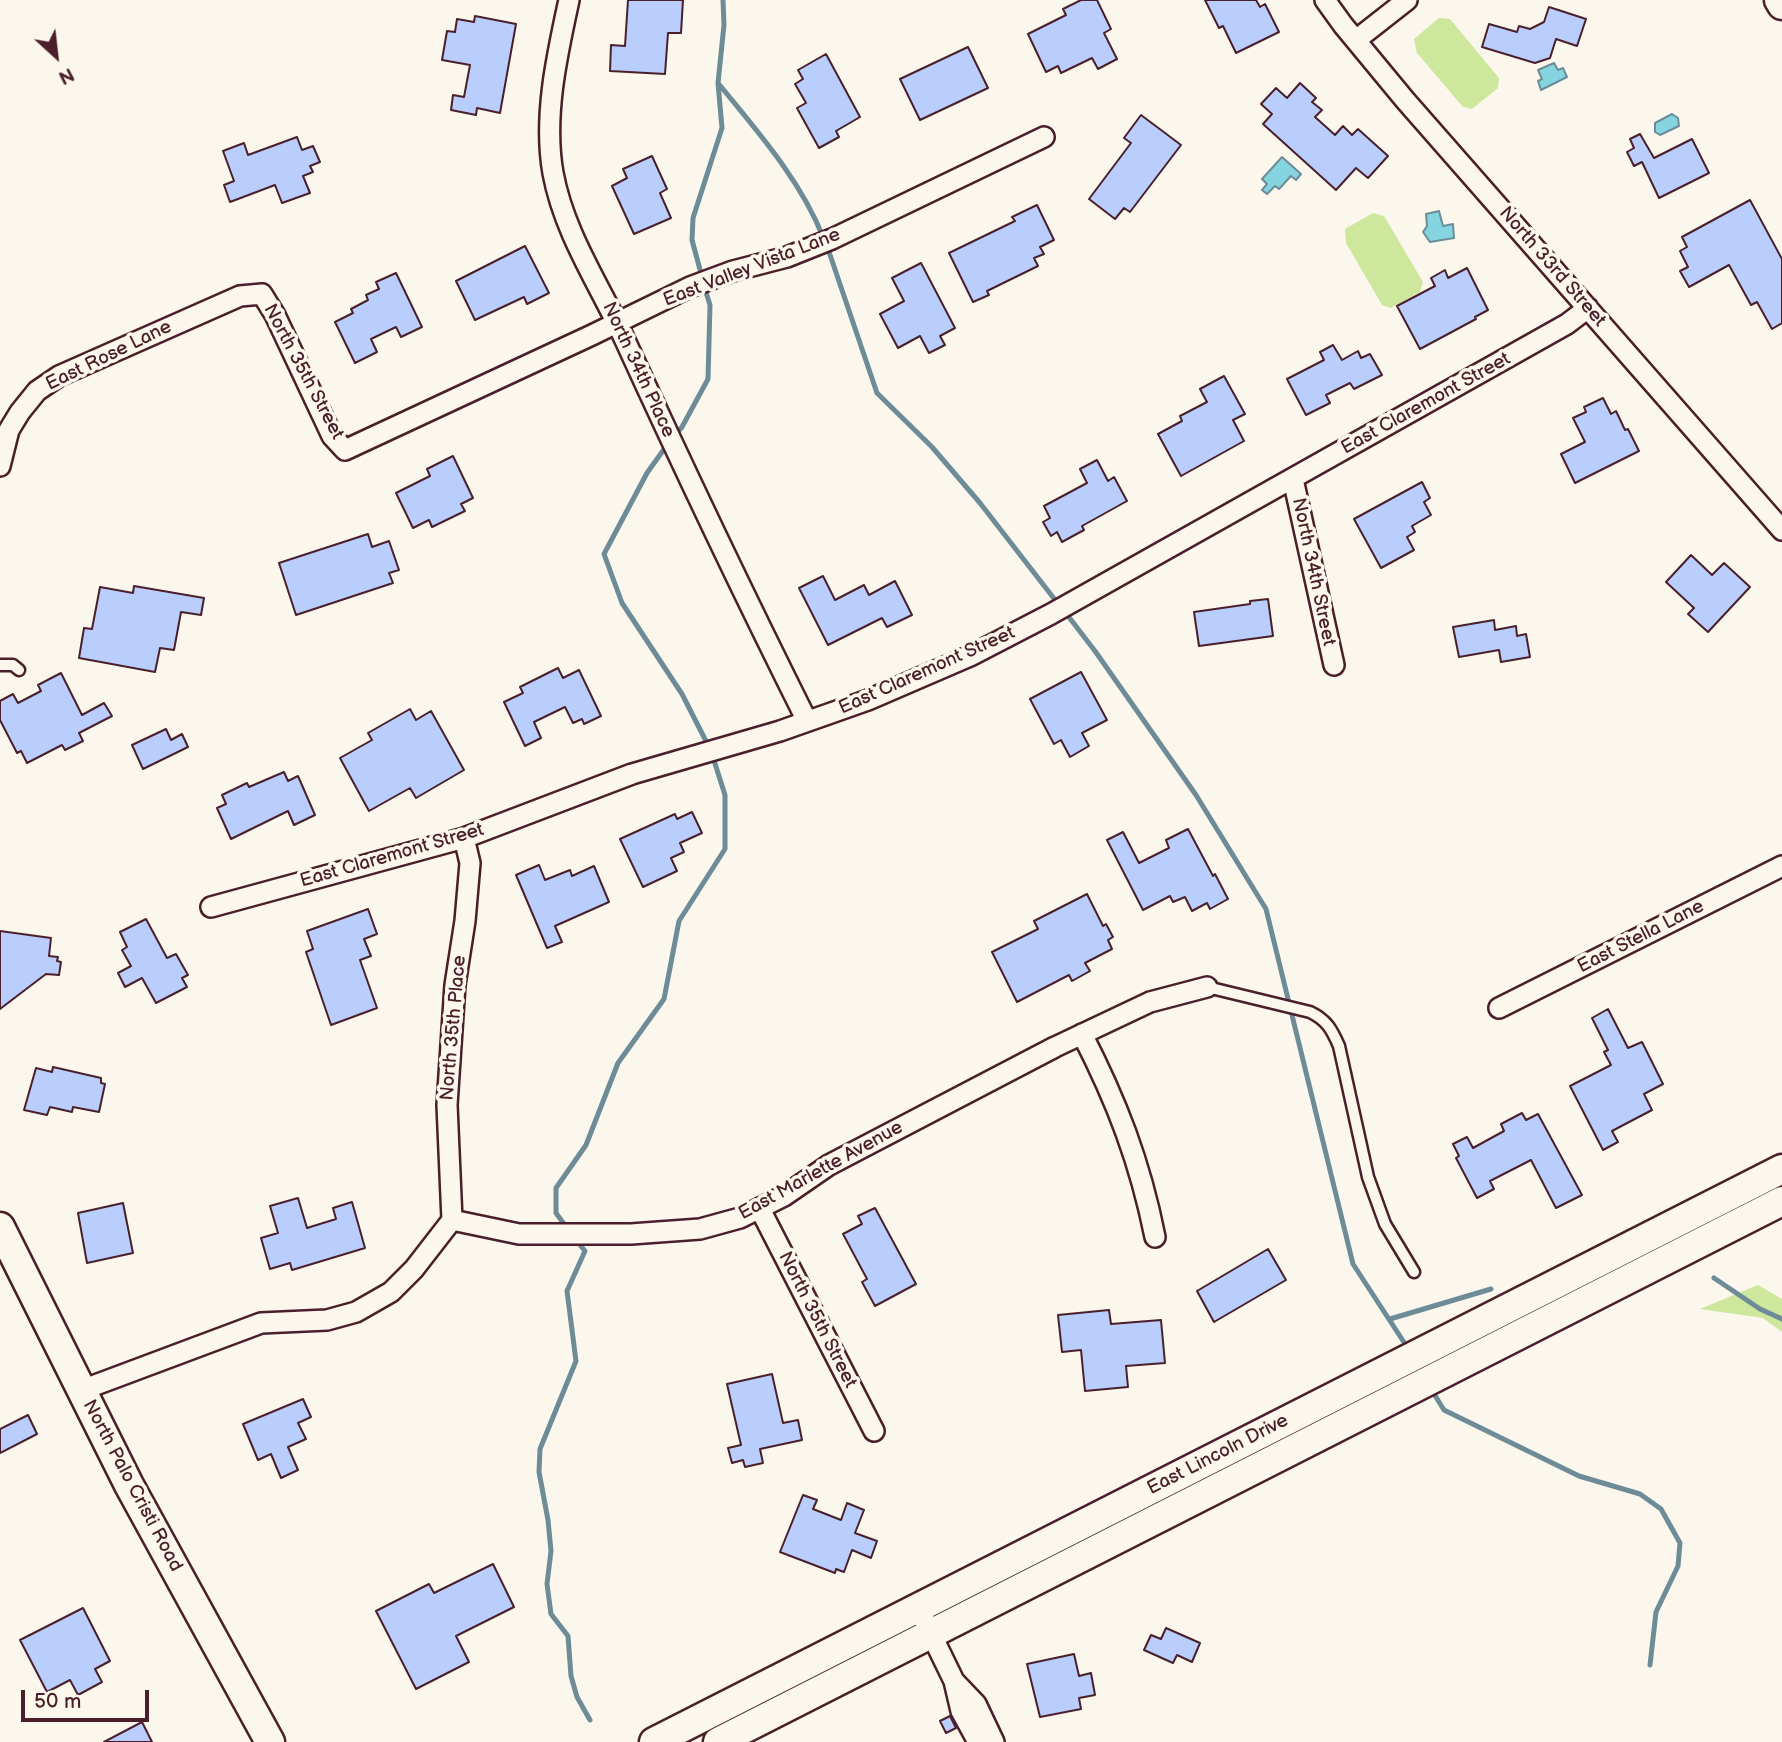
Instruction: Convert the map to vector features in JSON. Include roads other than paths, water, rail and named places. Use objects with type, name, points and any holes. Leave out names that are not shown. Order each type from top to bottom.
[{"type":"main road","points":[[1779,0],[1782,5]]},
{"type":"main road","name":"East Lincoln Drive","points":[[718,1742],[931,1633],[1451,1352],[1782,1169]]},
{"type":"main road","name":"East Lincoln Drive","points":[[1451,1352],[1782,1201]]},
{"type":"main road","name":"North Palo Cristi Road","points":[[4,1244],[129,1485],[270,1742]]},
{"type":"main road","name":"East Lincoln Drive","points":[[654,1742],[918,1607],[1403,1377]]},
{"type":"street","name":"North 34th Place","points":[[569,0],[558,57],[550,137],[553,172],[560,204],[574,239],[617,323],[714,534],[807,721]]},
{"type":"street","name":"North 33rd Street","points":[[1325,0],[1405,100],[1782,530]]},
{"type":"street","points":[[1356,40],[1406,0]]},
{"type":"street","name":"East Valley Vista Lane","points":[[345,450],[690,287],[832,239],[1044,137]]},
{"type":"street","name":"North 35th Street","points":[[262,294],[275,314],[332,436],[345,450]]},
{"type":"street","name":"East Rose Lane","points":[[0,466],[9,430],[20,412],[37,391],[59,376],[240,296],[262,294]]},
{"type":"street","name":"East Claremont Street","points":[[211,907],[464,838],[632,774],[780,731],[868,700],[970,656],[1293,479],[1567,324],[1588,308]]},
{"type":"street","name":"North 34th Street","points":[[1293,479],[1334,665]]},
{"type":"street","name":"North 35th Place","points":[[452,1220],[447,1105],[455,985],[465,921],[470,863],[464,838]]},
{"type":"street","name":"East Stella Lane","points":[[1499,1008],[1782,866]]},
{"type":"street","name":"East Marlette Avenue","points":[[452,1220],[519,1234],[572,1234],[666,1233],[700,1229],[740,1218],[784,1196],[829,1165],[1082,1034],[1150,1002],[1207,987]]},
{"type":"street","points":[[1082,1034],[1105,1079],[1128,1135],[1145,1186],[1155,1237]]},
{"type":"street","name":"North 35th Street","points":[[760,1209],[874,1432]]},
{"type":"street","points":[[82,1390],[261,1323],[327,1320],[356,1312],[391,1292],[414,1269],[452,1220]]},
{"type":"street","points":[[918,1607],[954,1681],[961,1711],[978,1742]]},
{"type":"street","points":[[954,1681],[976,1704],[994,1742]]},
{"type":"lane","points":[[0,665],[13,665],[19,670]]},
{"type":"lane","points":[[1207,987],[1310,1012],[1322,1017],[1331,1028],[1339,1046],[1352,1111],[1385,1224],[1414,1272]]},
{"type":"water","points":[[1554,63],[1558,70],[1563,68],[1567,77],[1541,90],[1538,81],[1542,79],[1538,70]]},
{"type":"water","points":[[1672,114],[1678,118],[1679,126],[1660,135],[1655,132],[1655,123]]},
{"type":"water","points":[[1282,157],[1301,174],[1296,180],[1291,176],[1279,189],[1275,186],[1267,194],[1262,190],[1267,184],[1262,179]]},
{"type":"water","points":[[1439,211],[1443,226],[1453,224],[1454,238],[1430,242],[1423,232],[1427,226],[1426,214]]},
{"type":"waterway","points":[[702,277],[692,240],[693,218],[722,128],[718,83],[724,25],[723,0]]},
{"type":"waterway","points":[[718,83],[790,175],[823,237]]},
{"type":"waterway","points":[[827,246],[877,393],[932,447],[980,503],[1059,605]]},
{"type":"waterway","points":[[675,435],[708,379],[710,305],[704,286]]},
{"type":"waterway","points":[[567,1228],[556,1213],[556,1188],[586,1145],[618,1063],[664,999],[679,921],[725,849],[725,795],[711,751],[682,694],[622,603],[604,554],[647,473],[667,445]]},
{"type":"waterway","points":[[1065,612],[1196,795],[1266,909],[1353,1264],[1409,1350]]},
{"type":"waterway","points":[[575,1239],[585,1251],[567,1291],[576,1361],[540,1449],[539,1472],[551,1551],[547,1584],[551,1614],[568,1636],[571,1676],[577,1697],[590,1720]]},
{"type":"waterway","points":[[1714,1278],[1760,1309],[1782,1319]]},
{"type":"waterway","points":[[1390,1319],[1491,1289]]},
{"type":"waterway","points":[[1431,1389],[1444,1410],[1579,1476],[1640,1494],[1661,1509],[1680,1543],[1678,1566],[1656,1612],[1650,1665]]}]
